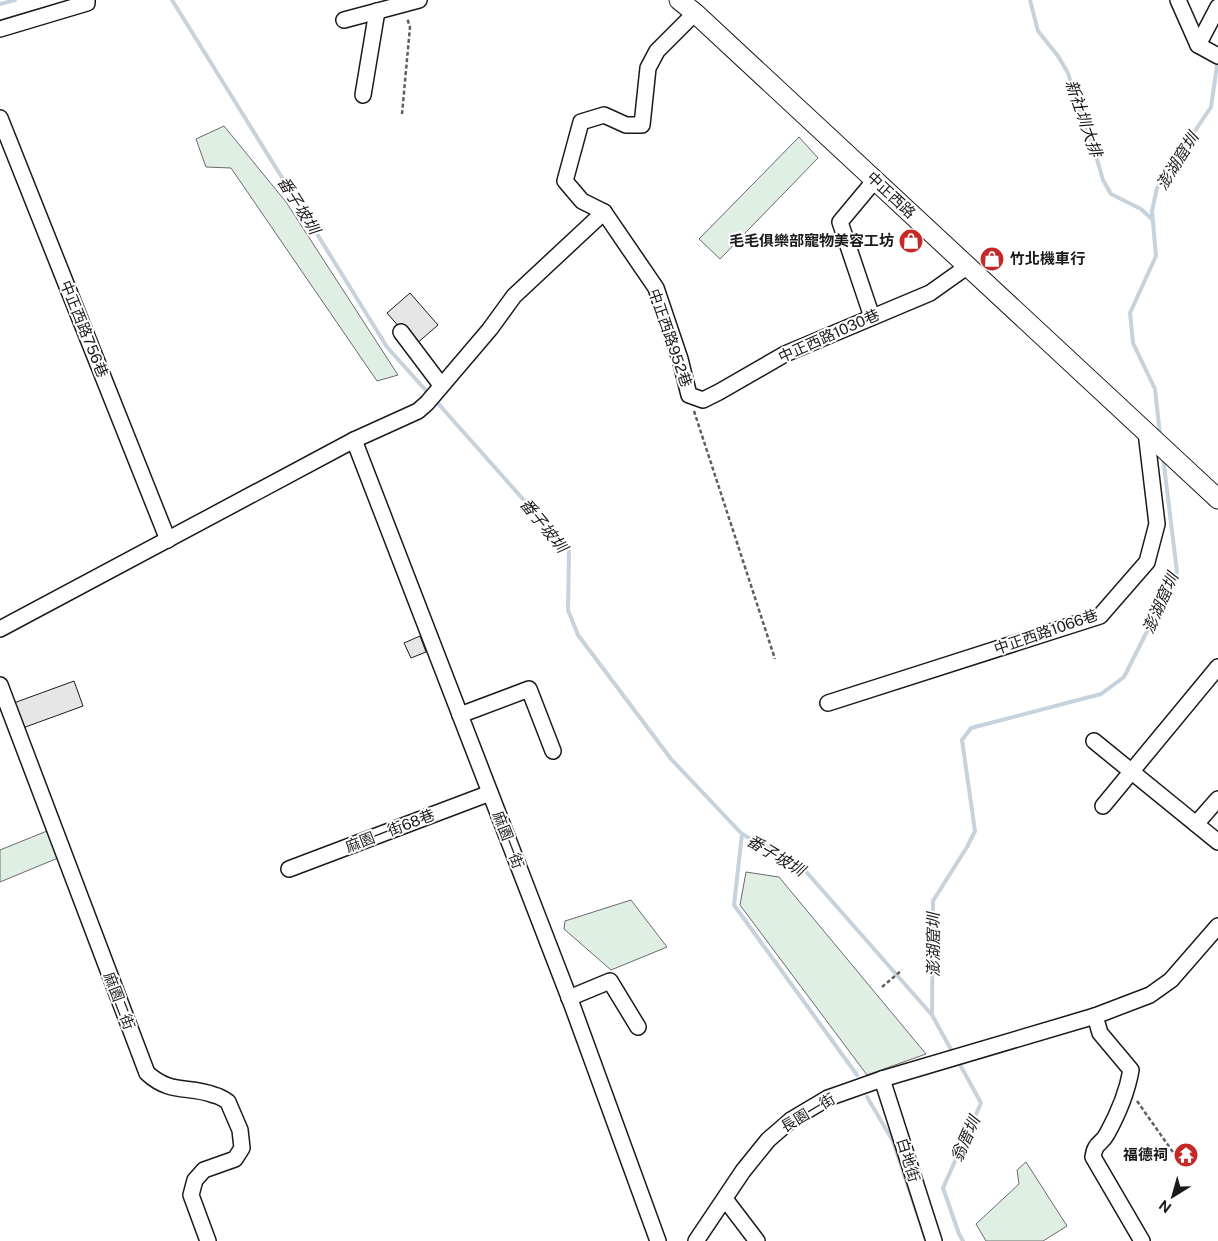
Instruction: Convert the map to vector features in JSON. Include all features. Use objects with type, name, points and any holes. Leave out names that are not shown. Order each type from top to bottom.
[{"type":"main road","name":"中正西路","points":[[679,0],[876,180],[1218,499]]},
{"type":"street","points":[[0,29],[87,3],[87,0]]},
{"type":"street","points":[[344,20],[419,0]]},
{"type":"street","points":[[1178,0],[1208,50]]},
{"type":"street","points":[[1208,50],[1218,7]]},
{"type":"street","points":[[363,95],[377,11]]},
{"type":"street","name":"中正西路952巷","points":[[689,395],[680,359],[656,288],[604,212],[582,201],[565,181],[582,122],[604,115],[626,125],[642,125],[648,68],[657,51],[695,13]]},
{"type":"street","name":"中正西路756巷","points":[[0,118],[168,540]]},
{"type":"street","points":[[872,317],[840,222],[876,180]]},
{"type":"street","points":[[0,630],[354,440],[418,411],[490,329],[514,296],[604,212]]},
{"type":"street","name":"中正西路1030巷","points":[[689,395],[703,400],[785,354],[930,294],[968,266]]},
{"type":"street","points":[[401,332],[441,385]]},
{"type":"street","name":"中正西路1066巷","points":[[828,703],[1100,616],[1147,562],[1157,524],[1146,432]]},
{"type":"street","name":"麻園一街","points":[[354,440],[569,998],[658,1241]]},
{"type":"street","points":[[1103,806],[1218,667]]},
{"type":"street","name":"麻園二街","points":[[0,685],[148,1074],[158,1083],[170,1087],[213,1094],[228,1102],[240,1130],[242,1148],[235,1159],[204,1170],[196,1180],[191,1195],[208,1241]]},
{"type":"street","points":[[460,715],[529,688],[553,751]]},
{"type":"street","points":[[1094,741],[1218,842]]},
{"type":"street","name":"麻園一街68巷","points":[[289,869],[490,793]]},
{"type":"street","points":[[1196,824],[1218,799]]},
{"type":"street","points":[[1142,1241],[1093,1157],[1094,1147],[1106,1137],[1128,1088],[1131,1070],[1100,1033],[1095,1016],[1150,995],[1171,980],[1218,926]]},
{"type":"street","points":[[569,998],[610,981],[638,1027]]},
{"type":"street","name":"長園一街","points":[[696,1241],[743,1171],[768,1140],[791,1120],[828,1098],[882,1079],[1095,1016]]},
{"type":"street","name":"白地街","points":[[882,1079],[934,1241]]},
{"type":"street","points":[[725,1199],[757,1241]]},
{"type":"path","points":[[402,5],[410,27],[402,114]]},
{"type":"path","points":[[689,395],[775,659]]},
{"type":"path","points":[[882,987],[902,970]]},
{"type":"path","points":[[1128,1088],[1182,1165]]},
{"type":"green space","points":[[224,126],[286,202],[398,375],[377,381],[231,168],[206,167],[196,139]]},
{"type":"green space","points":[[799,137],[818,158],[720,259],[699,239]]},
{"type":"green space","points":[[47,831],[58,858],[0,882],[0,850]]},
{"type":"green space","points":[[746,872],[779,877],[926,1054],[867,1075],[740,905]]},
{"type":"green space","points":[[631,900],[667,947],[611,970],[564,929],[565,921]]},
{"type":"green space","points":[[1026,1162],[1067,1226],[1043,1241],[986,1241],[976,1224],[1019,1184],[1017,1170]]},
{"type":"building","points":[[410,293],[438,325],[415,345],[387,313]]},
{"type":"building","points":[[420,636],[426,652],[411,658],[404,643]]},
{"type":"building","points":[[74,681],[83,706],[20,729],[11,704]]},
{"type":"building","name":"福德祠","points":[[1187,1147],[1193,1153],[1185,1163],[1178,1157]]},
{"type":"waterway","name":"番子坡圳","points":[[0,4],[15,0]]},
{"type":"waterway","name":"番子坡圳","points":[[172,0],[387,347],[430,395]]},
{"type":"waterway","name":"新社圳大排","points":[[1030,0],[1038,31],[1058,56],[1068,73],[1103,180],[1111,194],[1141,209],[1153,220]]},
{"type":"waterway","name":"澎湖窟圳","points":[[1160,435],[1155,389],[1133,343],[1130,313],[1156,256],[1152,211],[1157,188],[1211,107],[1218,59]]},
{"type":"waterway","name":"番子坡圳","points":[[435,400],[569,551],[568,610],[578,635],[671,759],[742,834],[802,867],[932,1015],[954,1055]]},
{"type":"waterway","name":"澎湖窟圳","points":[[932,1015],[933,901],[975,831],[962,740],[971,728],[1101,694],[1124,677],[1177,572],[1163,457]]},
{"type":"waterway","points":[[742,834],[734,905],[857,1075]]},
{"type":"waterway","name":"翁厝圳","points":[[958,1061],[981,1103],[943,1188],[963,1241]]},
{"type":"waterway","points":[[867,1097],[893,1141],[926,1240]]},
{"type":"place","name":"毛毛俱樂部寵物美容工坊","points":[[911,241]]},
{"type":"place","name":"竹北機車行","points":[[992,259]]},
{"type":"place","name":"福德祠","points":[[1186,1155]]}]
